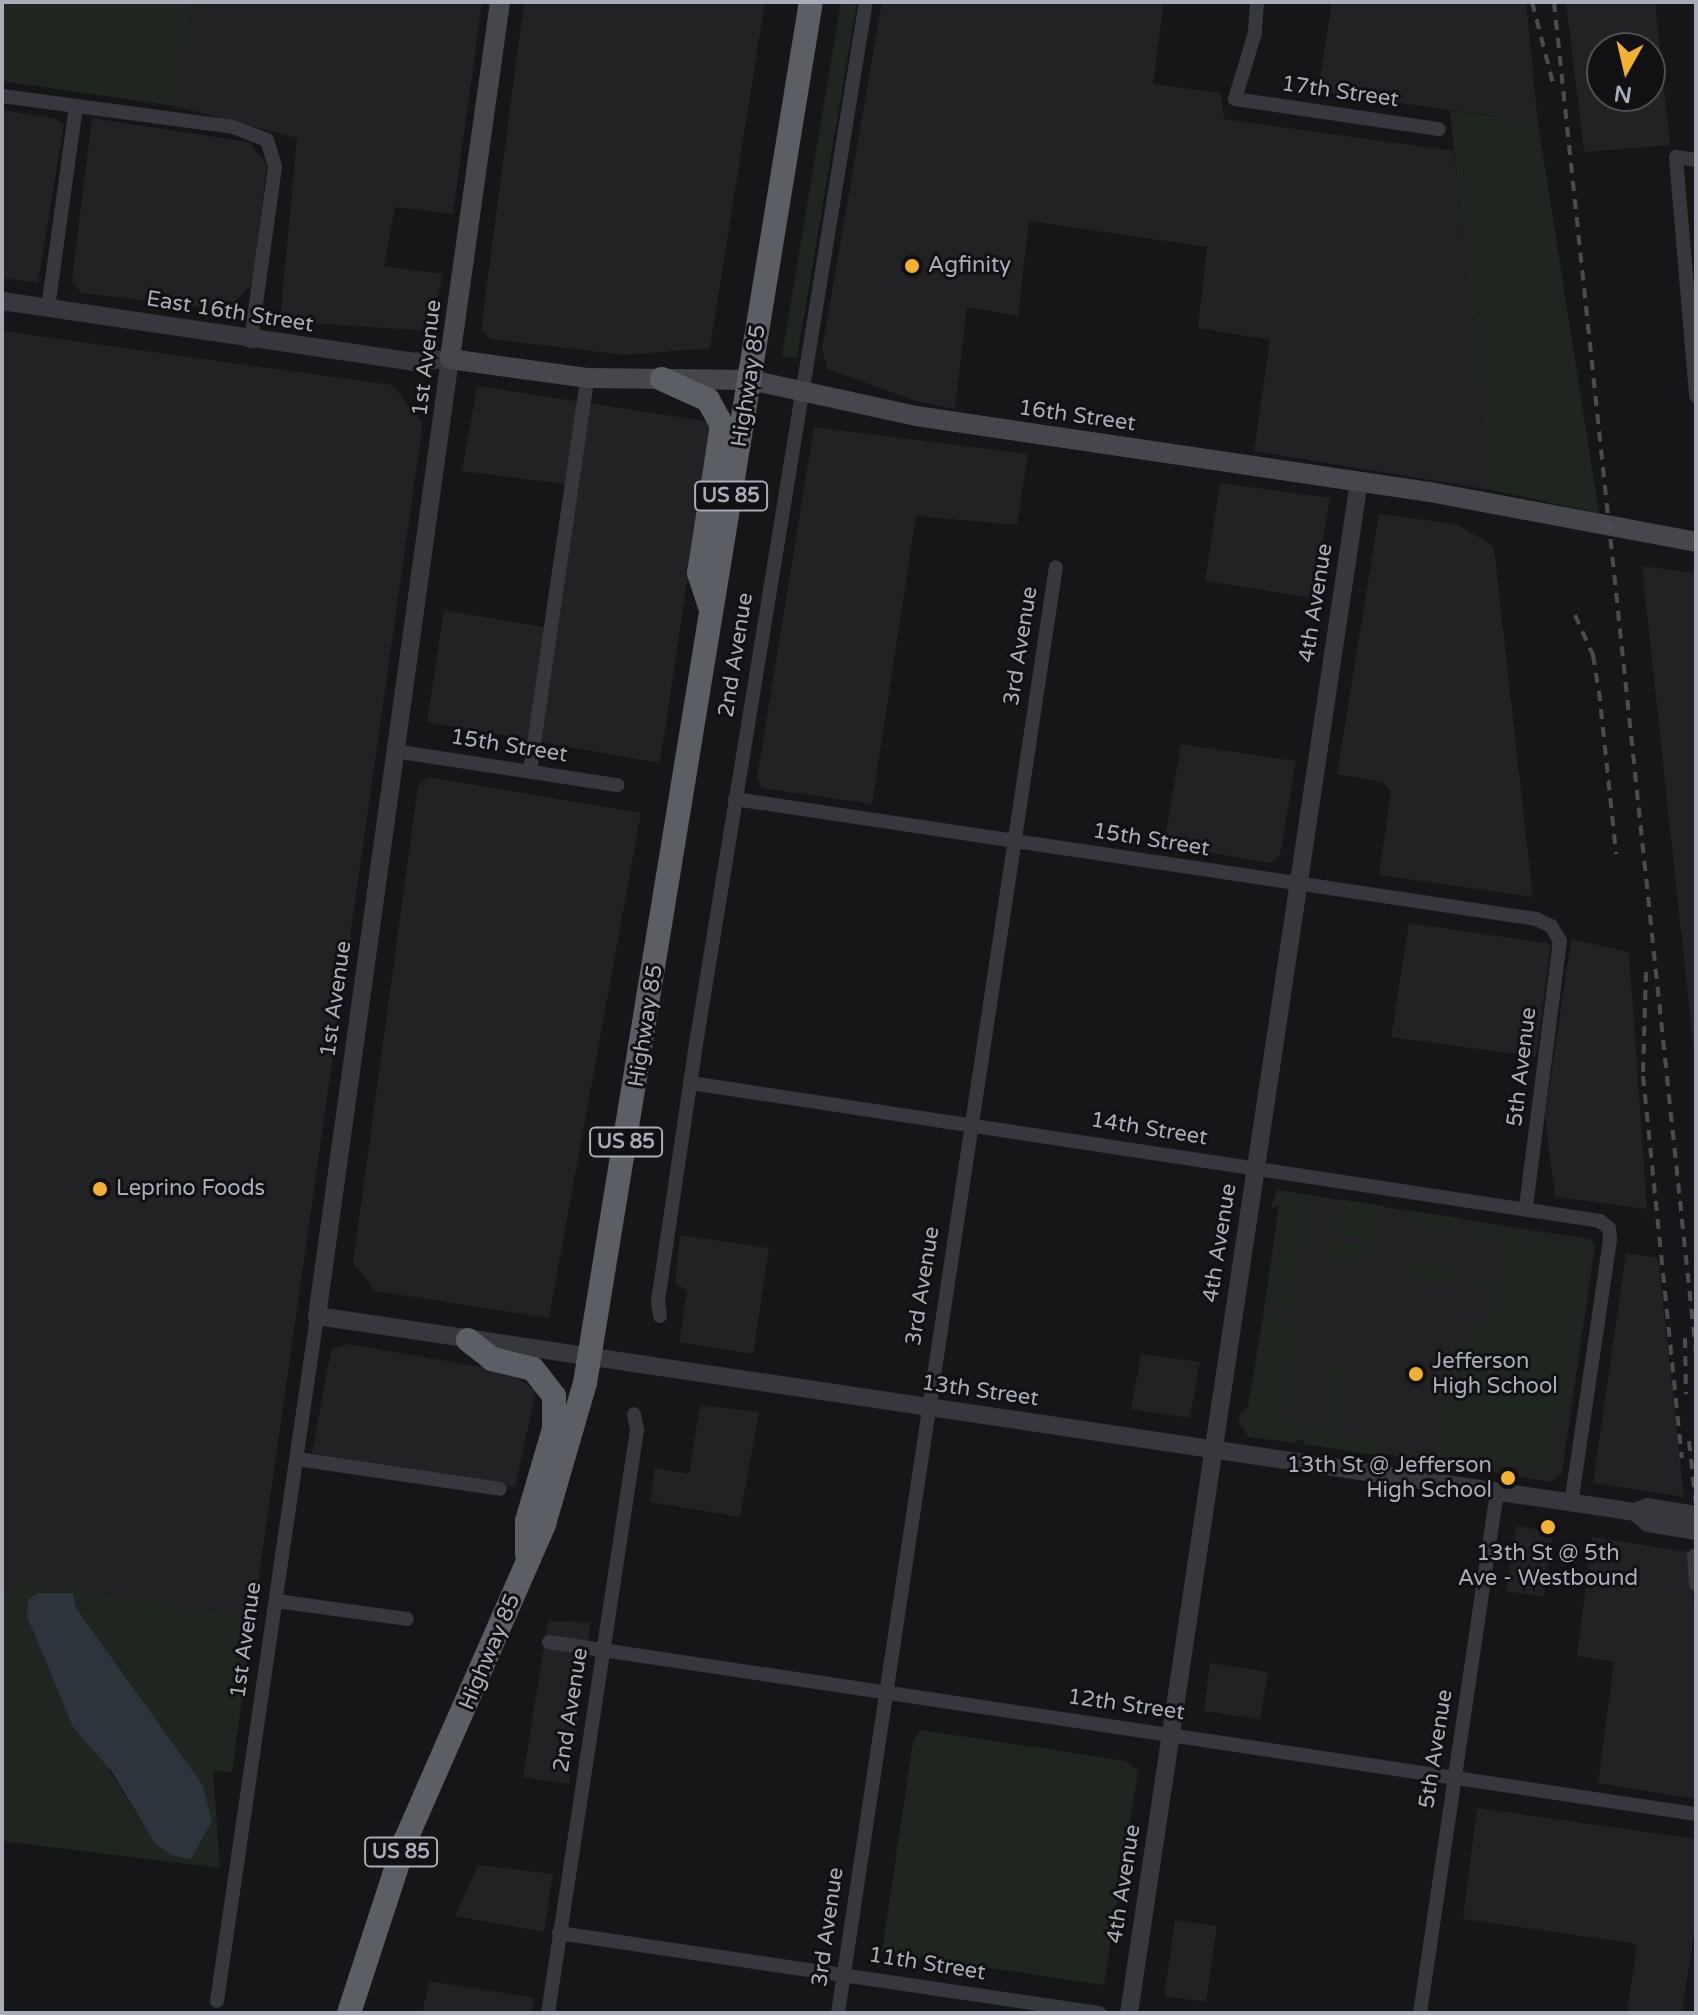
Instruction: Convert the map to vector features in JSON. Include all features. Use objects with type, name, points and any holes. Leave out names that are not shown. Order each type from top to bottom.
[{"type":"highway","name":"Highway 85","points":[[349,2013],[373,1927],[406,1839],[528,1565],[558,1480],[589,1358],[811,2]]},
{"type":"highway","points":[[662,379],[708,400],[722,425],[699,573],[712,612]]},
{"type":"highway","points":[[468,1340],[492,1359],[533,1369],[554,1396],[554,1429],[527,1521],[528,1565]]},
{"type":"main road","name":"1st Avenue","points":[[450,359],[500,2]]},
{"type":"main road","name":"16th Street","points":[[450,359],[587,378],[750,380],[944,420],[1359,481],[1696,542]]},
{"type":"street","name":"2nd Avenue","points":[[660,1316],[658,1301],[735,799],[866,2]]},
{"type":"street","name":"17th Street","points":[[1257,2],[1255,33],[1235,99],[1439,129]]},
{"type":"street","points":[[2,96],[233,127],[267,140],[275,167],[251,341]]},
{"type":"street","points":[[48,308],[76,106]]},
{"type":"street","points":[[1696,160],[1676,157],[1696,396]]},
{"type":"street","name":"East 16th Street","points":[[2,301],[251,341],[413,362],[450,359]]},
{"type":"street","name":"1st Avenue","points":[[217,2001],[297,1459],[450,359]]},
{"type":"street","points":[[530,771],[587,378]]},
{"type":"street","name":"4th Avenue","points":[[1129,2013],[1359,481]]},
{"type":"street","name":"3rd Avenue","points":[[838,2013],[883,1691],[1056,567]]},
{"type":"street","name":"15th Street","points":[[394,751],[617,785]]},
{"type":"street","name":"15th Street","points":[[735,799],[1536,919],[1555,932]]},
{"type":"street","name":"5th Avenue","points":[[1526,1208],[1560,941],[1555,932]]},
{"type":"street","name":"14th Street","points":[[691,1083],[1600,1221],[1609,1228],[1610,1240],[1571,1503]]},
{"type":"street","name":"13th Street","points":[[317,1316],[1571,1503],[1635,1512],[1647,1507],[1696,1515]]},
{"type":"street","name":"2nd Avenue","points":[[548,2013],[637,1430],[634,1414]]},
{"type":"street","points":[[297,1459],[500,1489]]},
{"type":"street","name":"5th Avenue","points":[[1420,2013],[1497,1492]]},
{"type":"street","name":"13th Street","points":[[1635,1512],[1648,1523],[1696,1531]]},
{"type":"street","points":[[1694,1556],[1696,1584]]},
{"type":"street","points":[[276,1601],[407,1619]]},
{"type":"street","name":"12th Street","points":[[549,1642],[1696,1814]]},
{"type":"street","name":"11th Street","points":[[559,1933],[1099,2013]]},
{"type":"shaded area","points":[[2,2],[191,2],[175,106],[2,81]]},
{"type":"shaded area","points":[[191,2],[482,2],[453,214],[395,207],[384,266],[443,274],[430,331],[280,321],[297,138],[175,106]]},
{"type":"shaded area","points":[[524,2],[765,2],[710,348],[625,355],[491,339],[481,330]]},
{"type":"shaded area","points":[[841,2],[857,2],[797,358],[782,356]]},
{"type":"shaded area","points":[[882,2],[1164,2],[1153,84],[1221,93],[1224,119],[1454,151],[1491,490],[1254,451],[1270,340],[1198,328],[1207,247],[1029,221],[1018,316],[967,307],[955,409],[919,402],[827,369],[822,349]]},
{"type":"shaded area","points":[[1332,2],[1526,2],[1538,123],[1318,91]]},
{"type":"shaded area","points":[[1566,2],[1655,2],[1658,32],[1586,32],[1586,112],[1666,112],[1666,107],[1670,145],[1584,152]]},
{"type":"shaded area","points":[[2,110],[54,118],[64,124],[38,283],[2,278]]},
{"type":"shaded area","points":[[1450,111],[1538,123],[1599,513],[1491,490]]},
{"type":"shaded area","points":[[92,118],[248,142],[267,163],[253,283],[227,310],[81,293],[72,280]]},
{"type":"shaded area","points":[[2,331],[392,385],[423,423],[253,1618],[16,1582],[2,1594]]},
{"type":"shaded area","points":[[477,386],[711,422],[660,763],[427,722],[444,610],[544,627],[565,484],[462,471]]},
{"type":"shaded area","points":[[814,427],[1028,454],[1017,525],[916,516],[872,804],[762,788],[757,778]]},
{"type":"shaded area","points":[[1220,483],[1330,498],[1313,598],[1205,581]]},
{"type":"shaded area","points":[[1379,514],[1457,524],[1494,547],[1533,897],[1379,875],[1391,791],[1382,782],[1337,774]]},
{"type":"shaded area","points":[[1642,566],[1696,573],[1696,1072]]},
{"type":"shaded area","points":[[1181,744],[1296,761],[1280,855],[1271,863],[1164,845]]},
{"type":"shaded area","points":[[428,777],[641,813],[549,1318],[375,1291],[353,1263],[418,785]]},
{"type":"shaded area","points":[[1409,923],[1551,944],[1536,1057],[1391,1037]]},
{"type":"shaded area","points":[[1571,939],[1629,952],[1647,1209],[1555,1197],[1545,1117]]},
{"type":"shaded area","points":[[1277,1190],[1312,1195],[1303,1251],[1273,1245],[1279,1205],[1271,1208]]},
{"type":"shaded area","name":"Jefferson High School","points":[[1282,1191],[1590,1239],[1595,1246],[1562,1473],[1551,1482],[1246,1431]]},
{"type":"shaded area","points":[[1337,1199],[1385,1206],[1381,1243],[1331,1235]]},
{"type":"shaded area","points":[[1403,1210],[1462,1218],[1460,1229],[1410,1220],[1404,1228]]},
{"type":"shaded area","points":[[1479,1223],[1592,1246],[1569,1413],[1561,1417],[1554,1467],[1547,1472],[1487,1463],[1487,1472],[1403,1460],[1404,1451],[1435,1455],[1450,1342],[1471,1344],[1475,1324],[1490,1322],[1494,1291],[1478,1290],[1482,1281],[1499,1282],[1503,1235],[1491,1233],[1490,1243],[1476,1241]]},
{"type":"shaded area","points":[[680,1235],[769,1248],[753,1354],[679,1342],[687,1291],[675,1283]]},
{"type":"shaded area","points":[[1329,1239],[1374,1246],[1372,1259],[1327,1257]]},
{"type":"shaded area","points":[[1273,1248],[1297,1251],[1303,1258],[1288,1311],[1264,1307]]},
{"type":"shaded area","points":[[1626,1253],[1658,1258],[1684,1497],[1593,1483]]},
{"type":"shaded area","points":[[1409,1263],[1458,1270],[1456,1285],[1414,1279],[1407,1273]]},
{"type":"shaded area","points":[[1263,1317],[1293,1322],[1293,1329],[1299,1330],[1286,1420],[1299,1423],[1296,1443],[1249,1437],[1239,1423],[1240,1413],[1248,1407]]},
{"type":"shaded area","points":[[347,1344],[511,1372],[536,1392],[515,1487],[311,1458],[331,1350]]},
{"type":"shaded area","points":[[1141,1354],[1200,1362],[1190,1418],[1131,1409]]},
{"type":"shaded area","points":[[1328,1364],[1343,1367],[1336,1421],[1322,1427]]},
{"type":"shaded area","points":[[700,1405],[759,1412],[740,1517],[650,1502],[655,1468],[689,1474]]},
{"type":"shaded area","points":[[1339,1423],[1339,1436],[1383,1441],[1380,1456],[1303,1444],[1305,1428],[1322,1431]]},
{"type":"shaded area","points":[[1516,1526],[1553,1532],[1544,1597],[1506,1591]]},
{"type":"shaded area","points":[[1592,1537],[1689,1552],[1696,1626],[1696,1799],[1598,1783],[1614,1662],[1577,1656]]},
{"type":"shaded area","points":[[16,1582],[253,1618],[232,1773],[213,1770],[220,1868],[2,1841],[2,1594]],"holes":[[[72,1593],[76,1608],[202,1784],[154,1842],[101,1757]]]},
{"type":"shaded area","points":[[37,1593],[73,1593],[76,1608],[202,1784],[212,1821],[191,1859],[171,1855],[154,1842],[112,1772],[73,1727],[27,1616],[28,1600]]},
{"type":"shaded area","points":[[548,1621],[591,1622],[569,1784],[523,1777]]},
{"type":"shaded area","points":[[1210,1663],[1268,1672],[1260,1719],[1204,1711]]},
{"type":"shaded area","points":[[921,1730],[1126,1761],[1138,1771],[1104,1985],[882,1952],[913,1741]]},
{"type":"shaded area","points":[[1477,1808],[1696,1839],[1696,1919],[1682,2013],[1627,2013],[1637,1944],[1463,1919]]},
{"type":"shaded area","points":[[478,1865],[553,1874],[544,1932],[455,1916]]},
{"type":"shaded area","points":[[1175,1920],[1217,1926],[1206,2002],[1164,1996]]},
{"type":"shaded area","points":[[429,1981],[534,1998],[532,2013],[422,2013]]},
{"type":"railway","points":[[1532,2],[1554,87]]},
{"type":"railway","points":[[1554,2],[1696,1354]]},
{"type":"railway","points":[[1575,615],[1593,655],[1616,854]]},
{"type":"railway","points":[[1646,972],[1643,1076],[1682,1458]]},
{"type":"railway","points":[[1685,1338],[1686,1394]]},
{"type":"railway","points":[[1689,1441],[1696,1504]]},
{"type":"place","name":"Agfinity","points":[[912,266]]},
{"type":"place","name":"Leprino Foods","points":[[100,1189]]},
{"type":"place","name":"Jefferson High School","points":[[1416,1374]]},
{"type":"place","name":"13th St @ Jefferson High School","points":[[1508,1478]]},
{"type":"place","name":"13th St @ 5th Ave - Westbound","points":[[1548,1527]]}]
